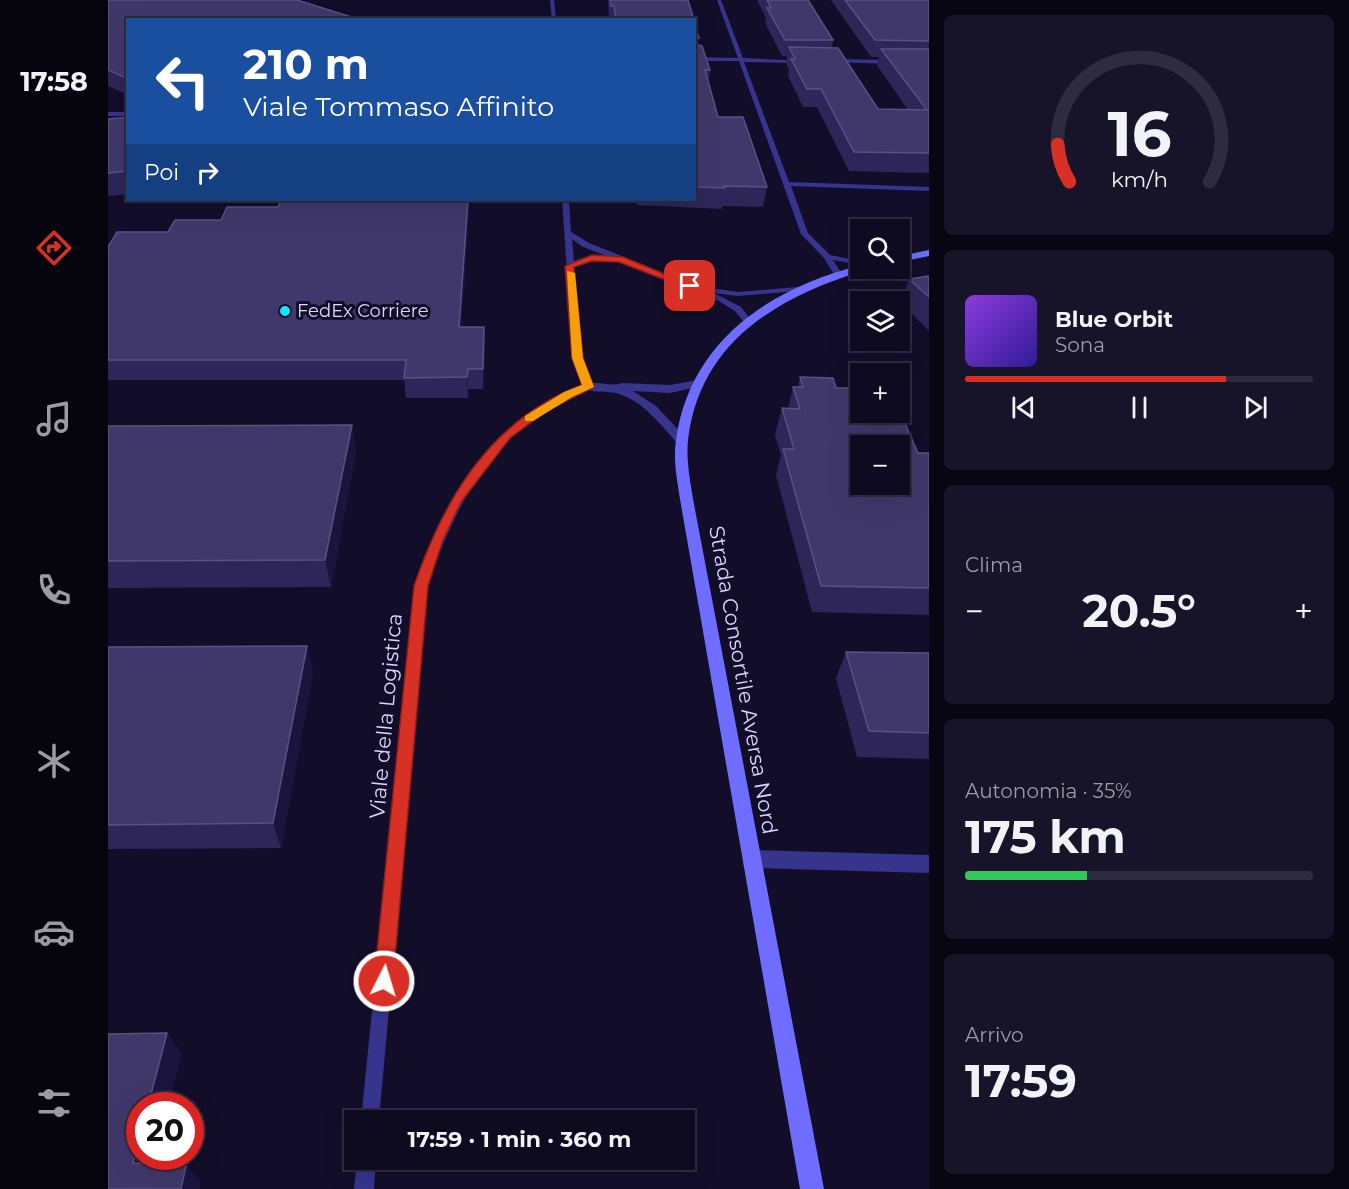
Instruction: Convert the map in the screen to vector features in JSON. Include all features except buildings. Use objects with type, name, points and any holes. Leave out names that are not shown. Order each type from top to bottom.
[{"type":"street","points":[[910,257],[929,253]]},
{"type":"street","name":"Strada Consortile Aversa Nord","points":[[812,1189],[698,561],[684,471],[682,441],[698,384],[713,357],[747,320],[762,308],[798,289],[850,269]]},
{"type":"street","points":[[588,387],[670,389],[698,384]]},
{"type":"street","points":[[616,388],[639,398],[682,441]]},
{"type":"street","points":[[753,859],[929,864]]},
{"type":"lane","points":[[552,0],[554,18]]},
{"type":"lane","points":[[719,0],[805,234],[827,257],[838,274]]},
{"type":"lane","points":[[696,60],[812,61]]},
{"type":"lane","points":[[824,61],[906,62]]},
{"type":"lane","points":[[108,114],[126,114]]},
{"type":"lane","points":[[787,184],[929,189]]},
{"type":"lane","points":[[565,201],[578,358],[588,387]]},
{"type":"lane","points":[[567,232],[576,240],[722,299],[738,309],[747,320]]},
{"type":"lane","points":[[827,257],[850,262]]},
{"type":"lane","points":[[570,266],[592,258],[620,259]]},
{"type":"lane","points":[[690,286],[738,294],[798,289]]},
{"type":"lane","name":"Viale della Logistica","points":[[371,1110],[421,586],[436,540],[456,501],[506,435],[544,407],[568,394],[588,387]]},
{"type":"lane","points":[[364,1189],[366,1170]]},
{"type":"slow traffic","points":[[529,419],[544,407],[568,394],[588,387],[578,358],[570,273]]},
{"type":"place","name":"FedEx Corriere","points":[[285,311]]},
{"type":"route","points":[[384,981],[421,586],[436,540],[456,501],[506,435],[544,407],[568,394],[588,387],[578,358],[570,266],[592,258],[620,259],[690,286]]}]
